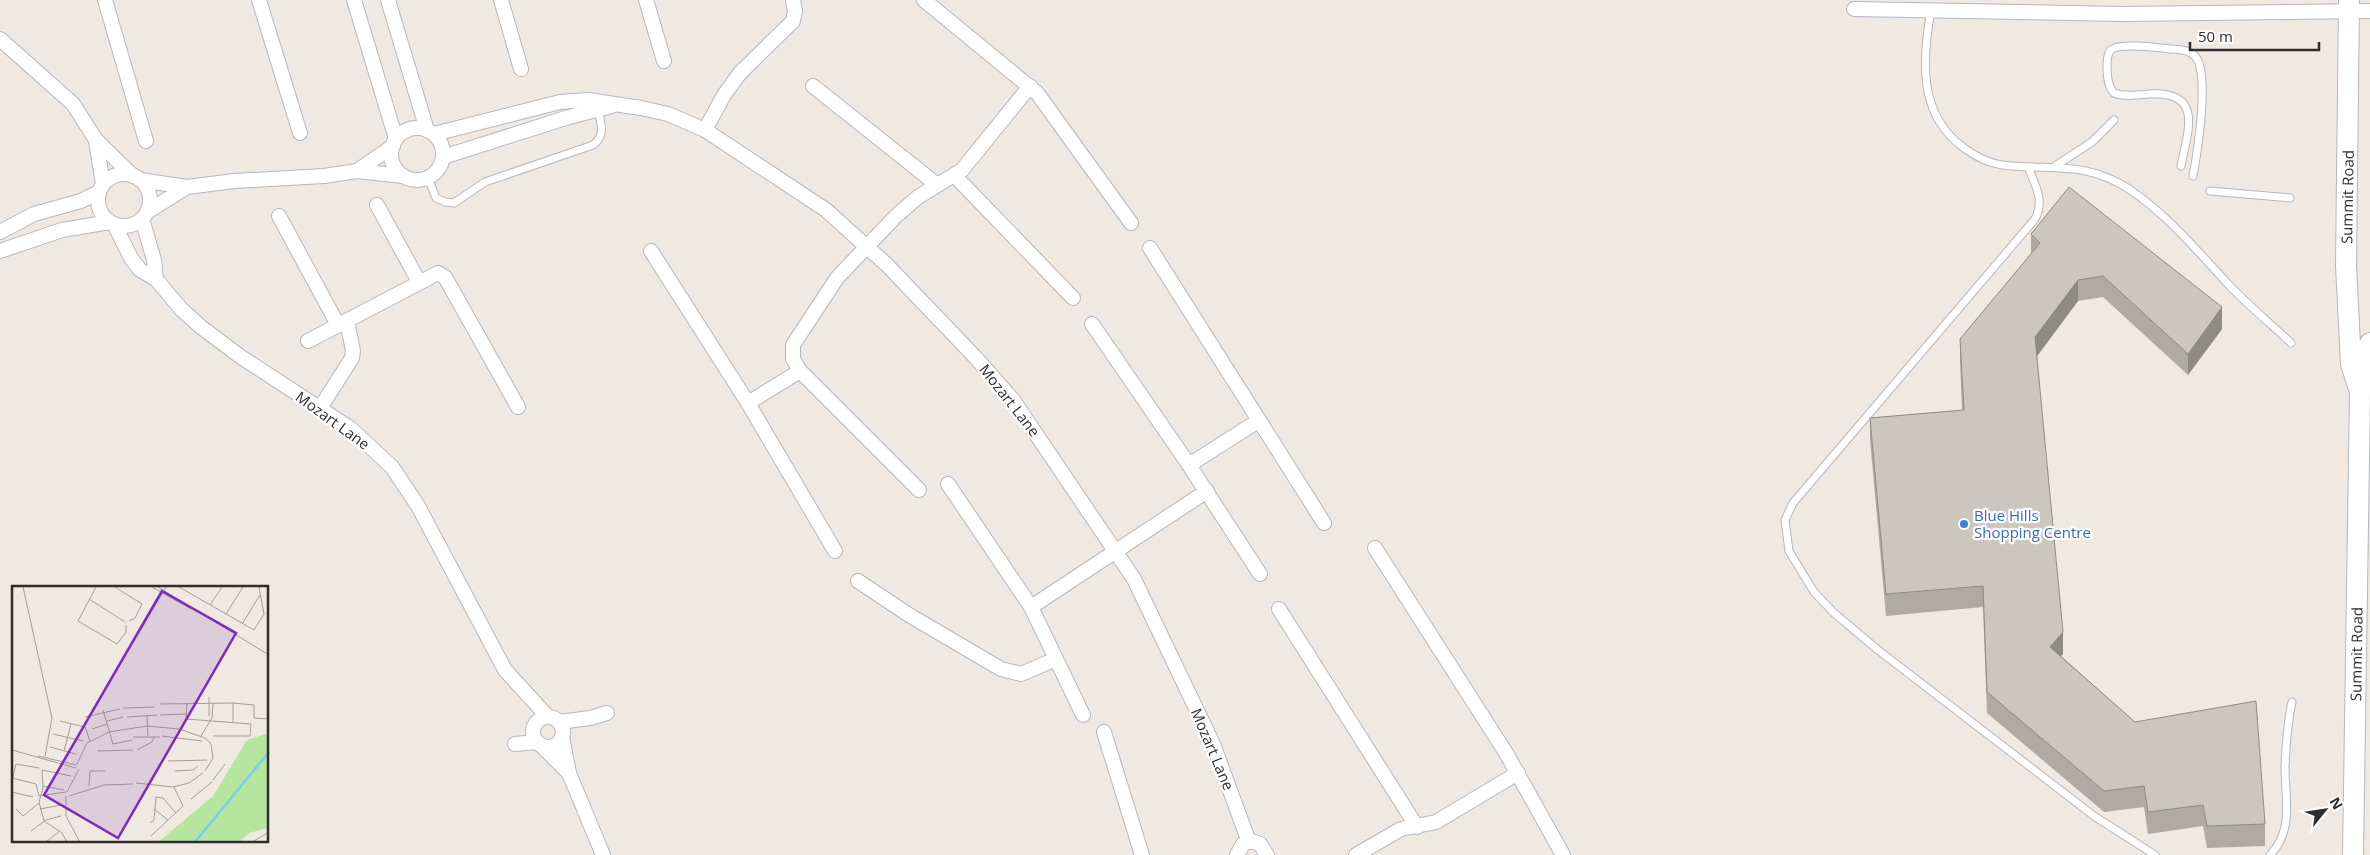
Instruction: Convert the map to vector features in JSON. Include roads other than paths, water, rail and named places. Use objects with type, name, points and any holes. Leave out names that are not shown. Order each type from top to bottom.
[{"type":"main road","name":"Summit Road","points":[[2349,6],[2346,266],[2351,364],[2360,392]]},
{"type":"main road","name":"Summit Road","points":[[2353,855],[2360,392],[2370,343]]},
{"type":"street","points":[[105,0],[146,141]]},
{"type":"street","points":[[259,0],[300,133]]},
{"type":"street","points":[[354,0],[394,142],[393,163],[403,176]]},
{"type":"street","points":[[0,232],[34,214],[80,200],[101,188],[116,175],[187,187],[234,181],[324,176],[357,171],[403,176],[411,180],[428,178],[436,173],[443,157],[443,149],[430,132],[388,0]]},
{"type":"street","points":[[500,0],[521,69]]},
{"type":"street","points":[[646,0],[664,61]]},
{"type":"street","points":[[705,130],[724,95],[740,73],[793,21],[796,11],[793,0]]},
{"type":"street","points":[[924,0],[1030,86],[1057,118],[1131,223]]},
{"type":"street","points":[[1854,9],[1887,5],[1931,5],[2122,14],[2349,6],[2370,11]]},
{"type":"street","points":[[0,38],[72,104],[96,140],[137,178],[149,194],[145,215],[156,279]]},
{"type":"street","points":[[813,86],[936,184]]},
{"type":"street","points":[[919,490],[800,371],[793,359],[792,350],[795,341],[837,278],[903,209],[936,184],[955,176],[967,165],[1030,86]]},
{"type":"street","name":"Mozart Lane","points":[[430,132],[560,102],[588,100],[668,114],[705,130],[826,210],[868,247],[976,358],[1013,400],[1116,551],[1152,614],[1213,744],[1249,842]]},
{"type":"street","name":"Mozart Lane","points":[[443,157],[615,105]]},
{"type":"street","points":[[357,171],[410,129],[430,132]]},
{"type":"street","points":[[96,140],[101,188],[99,208],[112,223]]},
{"type":"street","points":[[955,176],[1073,298]]},
{"type":"street","points":[[0,251],[62,230],[112,223],[127,226],[187,187]]},
{"type":"street","points":[[377,205],[419,282]]},
{"type":"street","points":[[279,216],[342,323],[353,351],[352,358],[320,408]]},
{"type":"street","name":"Mozart Lane","points":[[112,223],[131,258],[140,270],[156,279],[181,309],[208,333],[361,436],[400,476],[430,526],[505,670],[532,698],[544,723]]},
{"type":"street","points":[[1150,248],[1324,524]]},
{"type":"street","points":[[651,251],[748,403],[835,551]]},
{"type":"street","points":[[308,341],[438,273],[445,277],[518,408]]},
{"type":"street","points":[[1092,324],[1207,491],[1260,574]]},
{"type":"street","points":[[748,403],[800,371]]},
{"type":"street","points":[[1189,465],[1258,422]]},
{"type":"street","points":[[948,484],[1031,607],[1084,715]]},
{"type":"street","points":[[1031,607],[1207,491]]},
{"type":"street","points":[[1374,548],[1518,773],[1563,855]]},
{"type":"street","points":[[858,581],[909,615],[1001,669],[1022,674],[1035,670],[1056,659]]},
{"type":"street","points":[[1279,609],[1417,826]]},
{"type":"street","points":[[590,718],[562,737],[556,745],[517,743],[544,723],[590,718],[607,713]]},
{"type":"street","points":[[544,723],[562,728],[562,737],[570,773],[603,855]]},
{"type":"street","points":[[539,743],[544,723]]},
{"type":"street","points":[[1104,732],[1142,855]]},
{"type":"street","points":[[539,743],[570,773]]},
{"type":"street","points":[[1356,855],[1373,851],[1401,829],[1436,822],[1518,773]]},
{"type":"street","points":[[1237,855],[1243,844],[1249,842],[1260,844],[1267,855]]},
{"type":"lane","points":[[1931,5],[1925,46],[1925,84],[1928,97],[1940,124],[1959,145],[1977,157],[1999,165],[2082,169],[2096,173],[2128,189],[2144,200],[2177,229],[2244,301],[2291,343]]},
{"type":"lane","points":[[2181,166],[2189,120],[2184,104],[2180,99],[2171,96],[2121,95],[2114,92],[2109,87],[2108,76],[2109,53],[2111,50],[2125,47],[2159,48],[2188,51],[2194,55],[2199,64],[2201,86],[2199,145],[2193,176]]},
{"type":"lane","points":[[428,178],[436,198],[445,202],[454,202],[485,182],[593,145],[600,140],[602,132],[598,109]]},
{"type":"lane","points":[[2055,167],[2092,142],[2114,120]]},
{"type":"lane","points":[[2028,167],[2040,200],[2039,211],[2035,219],[1793,503],[1785,520],[1787,542],[1793,560],[1814,592],[1878,650],[2094,816],[2156,855]]},
{"type":"lane","points":[[2210,191],[2290,198]]},
{"type":"lane","points":[[2270,855],[2284,836],[2287,816],[2286,732],[2292,702]]},
{"type":"place","name":"Blue Hills Shopping Centre","points":[[1964,524]]}]
